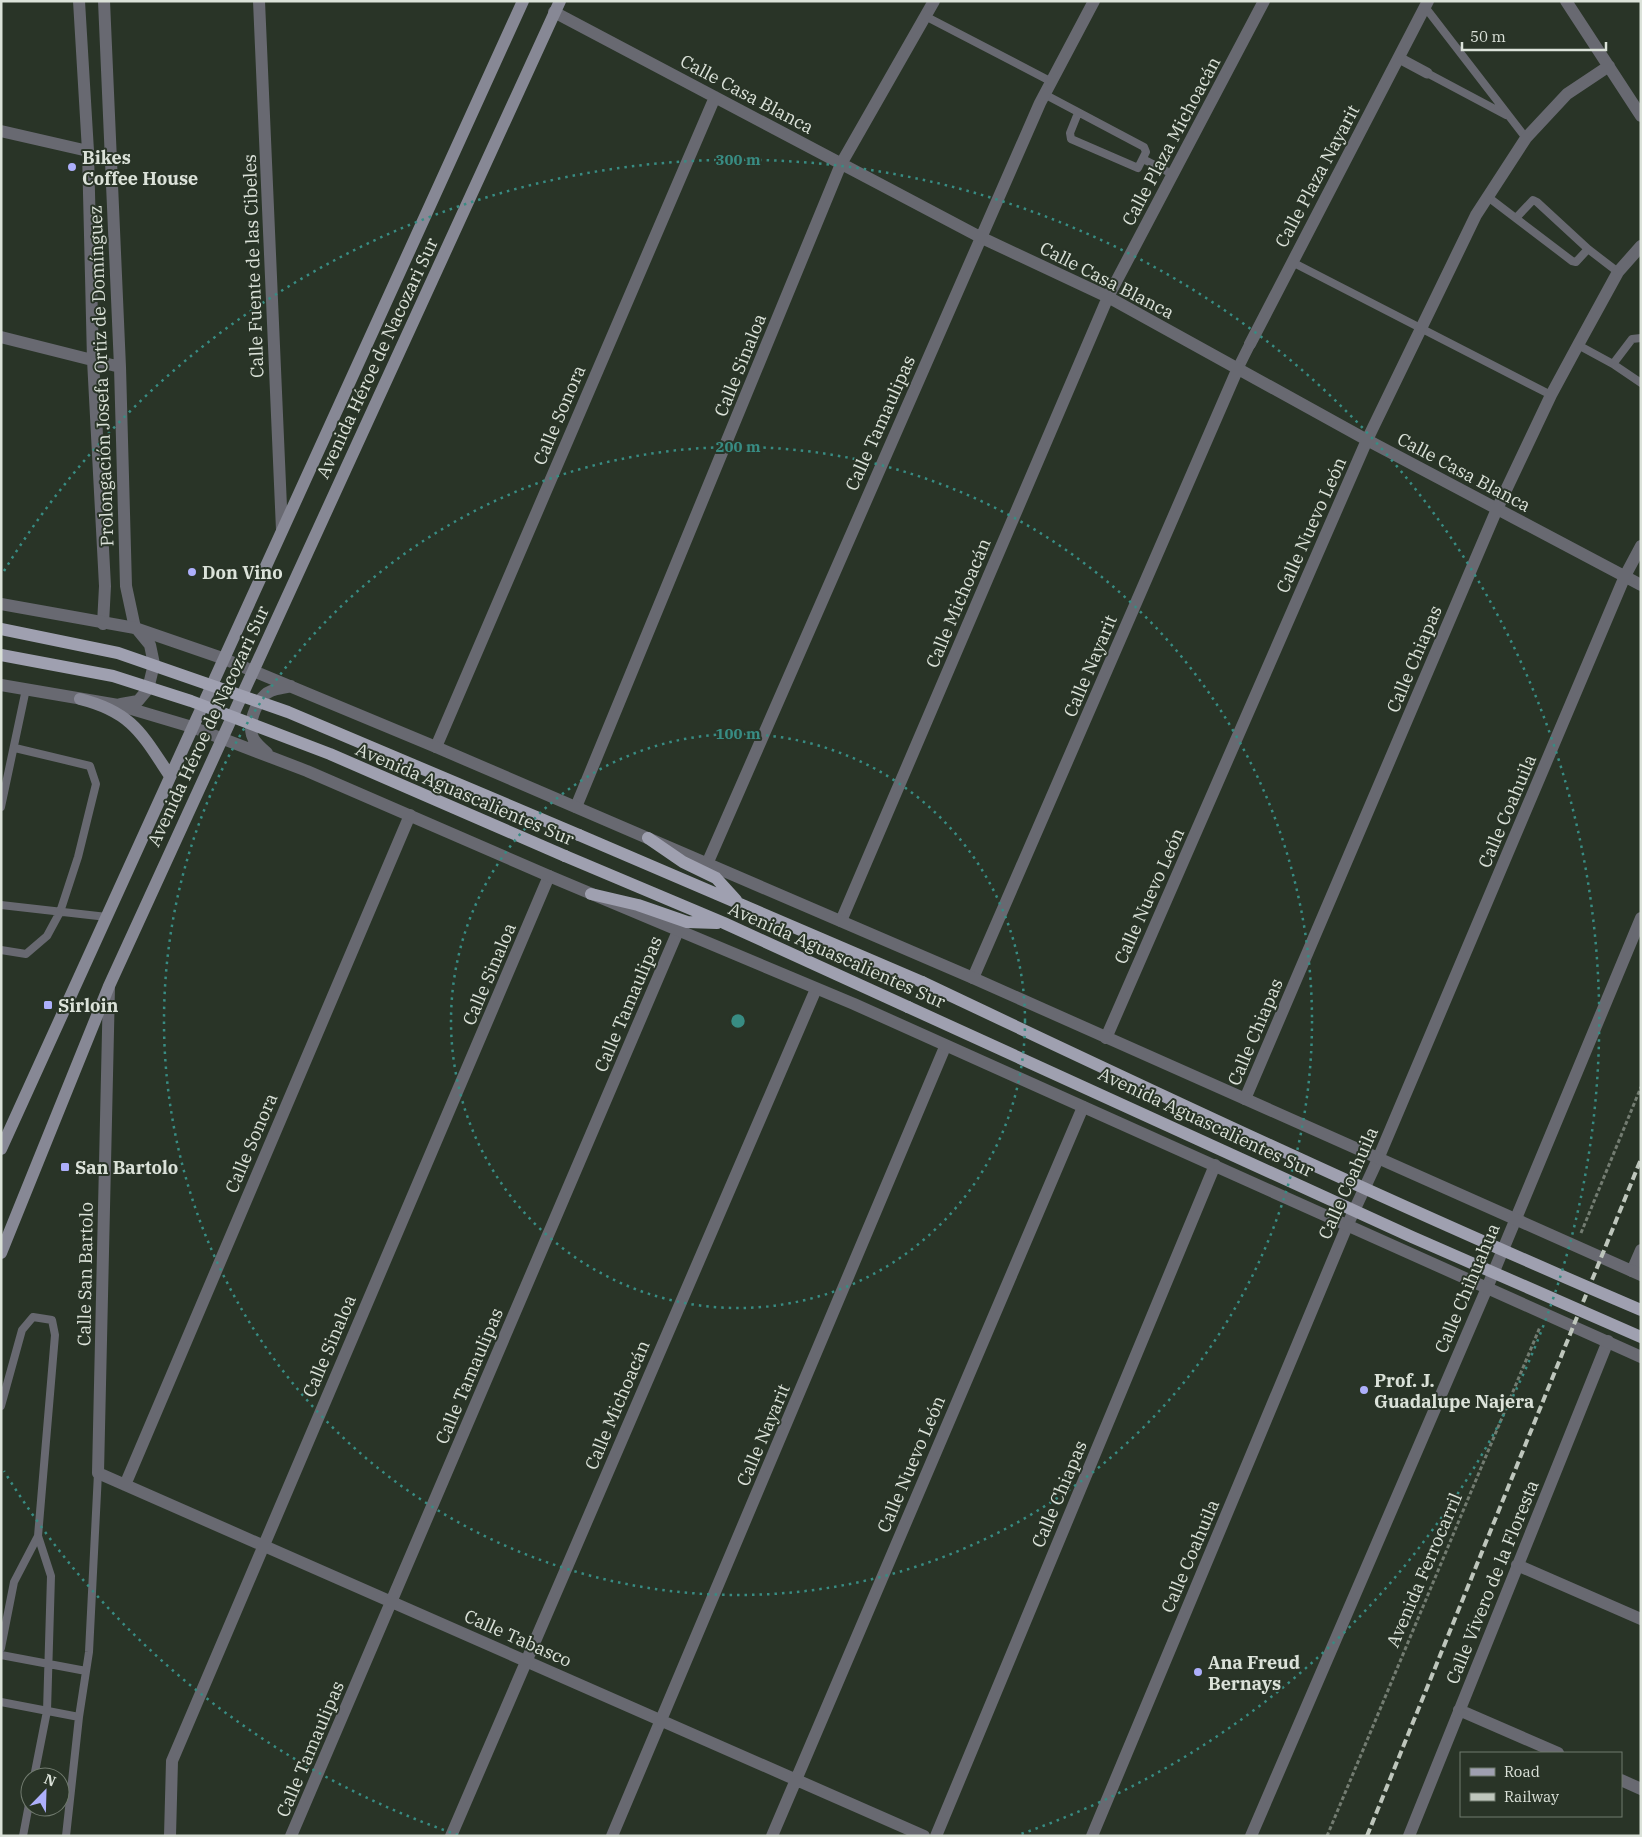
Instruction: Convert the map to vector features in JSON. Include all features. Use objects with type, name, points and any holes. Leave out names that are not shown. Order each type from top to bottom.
[{"type":"main road","name":"Avenida Héroe de Nacozari Sur","points":[[1,1148],[107,917],[222,658],[523,1]]},
{"type":"main road","name":"Avenida Héroe de Nacozari Sur","points":[[1,1253],[109,986],[554,5]]},
{"type":"main road","name":"Avenida Aguascalientes Sur","points":[[1,629],[118,653],[288,712],[922,982],[1309,1162],[1641,1310]]},
{"type":"main road","name":"Avenida Aguascalientes Sur","points":[[1,655],[113,676],[192,701],[330,754],[724,924],[1412,1237],[1641,1336]]},
{"type":"main road","points":[[80,698],[109,708],[134,725],[145,736],[170,776]]},
{"type":"main road","points":[[648,838],[683,862],[716,878],[740,903]]},
{"type":"main road","points":[[591,894],[638,905],[687,922],[724,924]]},
{"type":"street","name":"Prolongación Josefa Ortiz de Domínguez","points":[[79,1],[88,151],[93,360],[106,586],[103,624]]},
{"type":"street","name":"Prolongación Josefa Ortiz de Domínguez","points":[[104,1],[120,367],[126,586],[136,628]]},
{"type":"street","name":"Calle Fuente de las Cibeles","points":[[259,1],[282,530]]},
{"type":"street","name":"Calle Sinaloa","points":[[576,807],[841,164],[934,1]]},
{"type":"street","name":"Calle Tamaulipas","points":[[707,864],[1044,94],[1094,1]]},
{"type":"street","name":"Calle Plaza Michoacán","points":[[1108,297],[1174,175],[1264,1]]},
{"type":"street","points":[[1566,1],[1641,116]]},
{"type":"street","name":"Calle Plaza Nayarit","points":[[1238,368],[1427,4]]},
{"type":"street","name":"Calle Casa Blanca","points":[[554,5],[715,97],[980,237],[1108,297],[1367,440],[1641,584]]},
{"type":"street","points":[[1399,58],[1427,73]]},
{"type":"street","name":"Calle Nuevo León","points":[[1106,1038],[1367,440],[1476,215],[1526,138],[1567,94],[1609,66]]},
{"type":"street","name":"Calle Sonora","points":[[436,747],[715,97]]},
{"type":"street","points":[[1,130],[88,151]]},
{"type":"street","name":"Calle Chiapas","points":[[1245,1099],[1496,509],[1551,395],[1618,272],[1641,246]]},
{"type":"street","name":"Calle Michoacán","points":[[841,922],[1108,297]]},
{"type":"street","points":[[1,337],[120,367]]},
{"type":"street","name":"Calle Nayarit","points":[[973,978],[1238,368]]},
{"type":"street","name":"Calle Coahuila","points":[[1092,1836],[1347,1226],[1378,1159],[1625,576],[1641,546]]},
{"type":"street","name":"Avenida Aguascalientes Sur","points":[[1,604],[103,624],[136,628],[222,658],[291,686],[973,978],[1514,1221],[1636,1273]]},
{"type":"street","points":[[118,705],[138,701],[148,689],[154,664],[150,645],[136,628]]},
{"type":"street","name":"Avenida Aguascalientes Sur","points":[[1,685],[118,705],[192,727],[271,757],[816,989],[1215,1165],[1641,1357]]},
{"type":"street","points":[[271,757],[257,744],[252,734],[252,720],[262,698],[266,694],[270,691],[291,686]]},
{"type":"street","name":"Calle Sonora","points":[[125,1485],[410,816]]},
{"type":"street","name":"Calle Sinaloa","points":[[170,1836],[172,1761],[549,876]]},
{"type":"street","name":"Calle Chihuahua","points":[[1251,1836],[1487,1288],[1641,918]]},
{"type":"street","name":"Calle Tamaulipas","points":[[291,1836],[678,931]]},
{"type":"street","name":"Calle San Bartolo","points":[[98,1473],[109,986]]},
{"type":"street","name":"Calle Michoacán","points":[[451,1836],[816,989]]},
{"type":"street","name":"Calle Nayarit","points":[[612,1836],[945,1047]]},
{"type":"street","name":"Calle Nuevo León","points":[[772,1836],[1083,1107]]},
{"type":"street","name":"Calle Chiapas","points":[[936,1836],[1215,1165]]},
{"type":"street","points":[[1636,1273],[1641,1250]]},
{"type":"street","name":"Calle Vivero de la Floresta","points":[[1409,1836],[1608,1341]]},
{"type":"street","name":"Calle Tabasco","points":[[98,1473],[924,1836]]},
{"type":"street","points":[[1517,1565],[1641,1619]]},
{"type":"street","points":[[1459,1710],[1556,1752]]},
{"type":"street","points":[[1622,1780],[1641,1789]]},
{"type":"lane","points":[[1427,4],[1526,138]]},
{"type":"lane","points":[[925,16],[1050,81]]},
{"type":"lane","points":[[1427,73],[1510,117]]},
{"type":"lane","points":[[1044,94],[1078,114],[1144,147],[1146,152],[1138,168],[1072,139],[1070,133],[1078,114]]},
{"type":"lane","points":[[1143,159],[1174,175]]},
{"type":"lane","points":[[1488,197],[1572,261],[1580,260],[1588,248]]},
{"type":"lane","points":[[1516,218],[1528,202],[1533,200],[1537,202],[1618,272]]},
{"type":"lane","points":[[1292,262],[1551,395]]},
{"type":"lane","points":[[1613,364],[1632,339],[1641,338]]},
{"type":"lane","points":[[1578,345],[1613,364],[1641,384]]},
{"type":"lane","points":[[1,808],[26,689]]},
{"type":"lane","points":[[1,950],[26,954],[47,936],[60,912],[78,856],[96,784],[90,766],[15,748]]},
{"type":"lane","points":[[1,905],[107,917]]},
{"type":"lane","points":[[1,1406],[22,1330],[33,1317],[52,1320],[56,1335],[38,1536],[50,1576],[47,1711],[36,1767]]},
{"type":"lane","points":[[66,1836],[79,1717],[89,1652],[98,1473]]},
{"type":"lane","points":[[1,1648],[14,1582],[38,1536]]},
{"type":"lane","points":[[1,1655],[86,1671]]},
{"type":"lane","points":[[1,1702],[79,1717]]},
{"type":"lane","points":[[23,1836],[27,1817]]},
{"type":"path","points":[[1576,1247],[1641,1087]]},
{"type":"path","name":"Avenida Ferrocarril","points":[[1327,1836],[1546,1314]]},
{"type":"railway","points":[[1367,1836],[1641,1159]]},
{"type":"place","name":"Bikes Coffee House","points":[[72,167]]},
{"type":"place","name":"Don Vino","points":[[192,572]]},
{"type":"place","name":"Sirloin","points":[[48,1005]]},
{"type":"place","name":"San Bartolo","points":[[65,1167]]},
{"type":"place","name":"Prof. J. Guadalupe Najera","points":[[1364,1390]]},
{"type":"place","name":"Ana Freud Bernays","points":[[1198,1672]]}]
